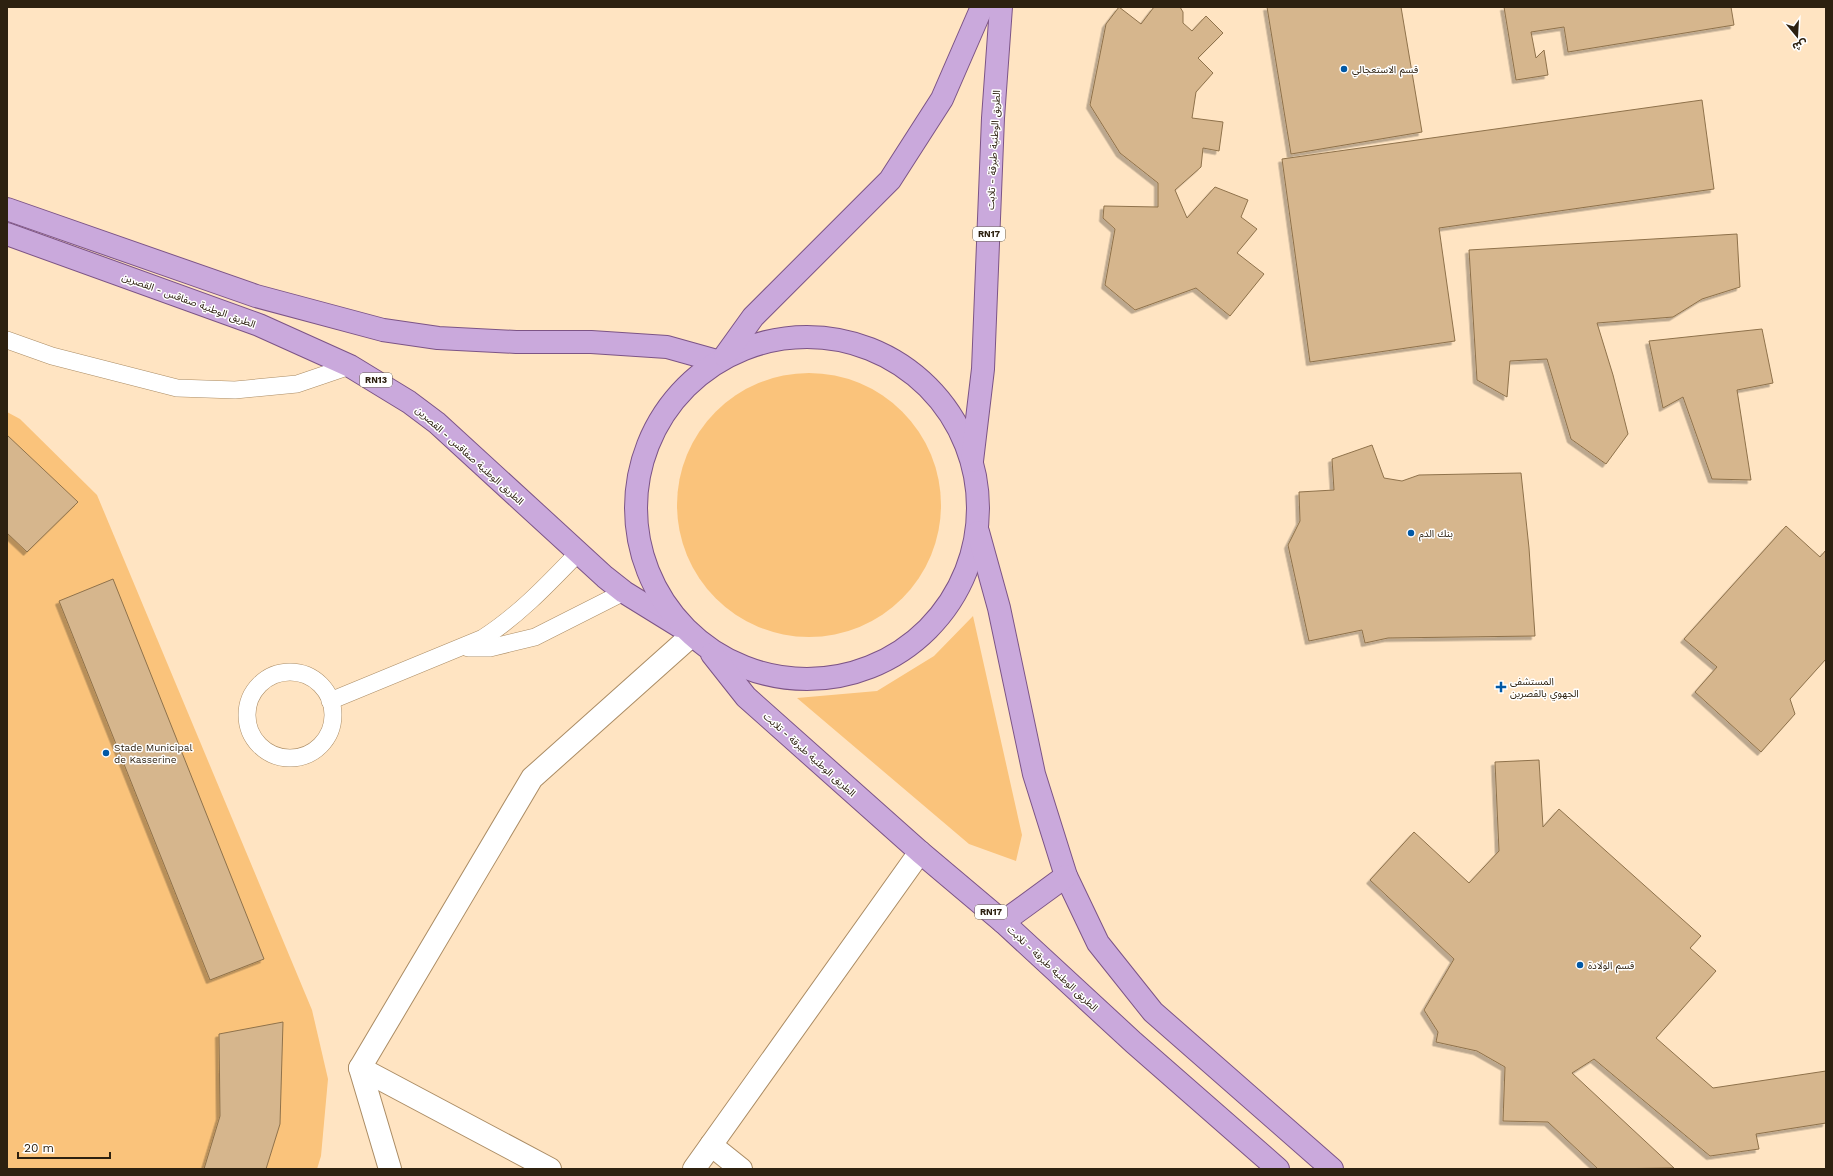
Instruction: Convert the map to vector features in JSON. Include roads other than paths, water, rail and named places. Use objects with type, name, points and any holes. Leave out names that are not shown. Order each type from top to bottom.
[{"type":"main road","points":[[7,209],[256,296],[383,330],[438,338],[516,342],[591,342],[667,347],[721,359],[773,339],[824,337],[874,350],[918,376],[951,414],[972,460],[979,496],[978,532],[960,587],[924,633],[876,665],[819,679],[761,674],[708,650],[687,633],[656,586],[640,537],[638,485],[649,438],[677,394],[721,359],[754,317],[890,180],[942,99],[982,7]]},
{"type":"main road","name":"الطريق الوطنية طبرقة - تلابت","points":[[972,460],[983,369],[993,118],[1001,7]]},
{"type":"main road","name":"الطريق الوطنية صفاقس - القصرين","points":[[7,234],[259,325],[350,366],[409,402],[437,424],[578,553],[624,592],[687,633]]},
{"type":"main road","points":[[978,532],[999,608],[1034,774],[1066,876],[1098,943],[1153,1012],[1332,1169]]},
{"type":"main road","name":"الطريق الوطنية طبرقة - تلابت","points":[[708,650],[746,697],[920,852],[1003,922],[1133,1042],[1278,1169]]},
{"type":"main road","points":[[1003,922],[1066,876]]},
{"type":"street","points":[[390,1169],[360,1068],[532,778],[687,633]]},
{"type":"street","points":[[694,1169],[920,852]]},
{"type":"street","points":[[360,1068],[550,1169]]},
{"type":"street","points":[[711,1145],[741,1169]]},
{"type":"lane","points":[[7,340],[52,356],[177,388],[235,390],[297,384],[350,366]]},
{"type":"lane","points":[[330,701],[462,648],[483,638],[522,610],[578,553]]},
{"type":"lane","points":[[462,648],[490,648],[536,638],[624,592]]},
{"type":"lane","points":[[289,672],[302,673],[315,680],[324,689],[330,701],[333,714],[331,728],[325,740],[315,749],[303,756],[288,758],[274,755],[261,747],[251,735],[247,721],[247,706],[252,692],[262,681],[276,674],[289,672]]},
{"type":"place","name":"قسم الاستعجالي","points":[[1344,69]]},
{"type":"place","name":"بنك الدم","points":[[1411,533]]},
{"type":"place","name":"المستشفى الجهوي بالقصرين","points":[[1501,687]]},
{"type":"place","name":"Stade Municipal de Kasserine","points":[[106,753]]},
{"type":"place","name":"قسم الولادة","points":[[1580,965]]}]
